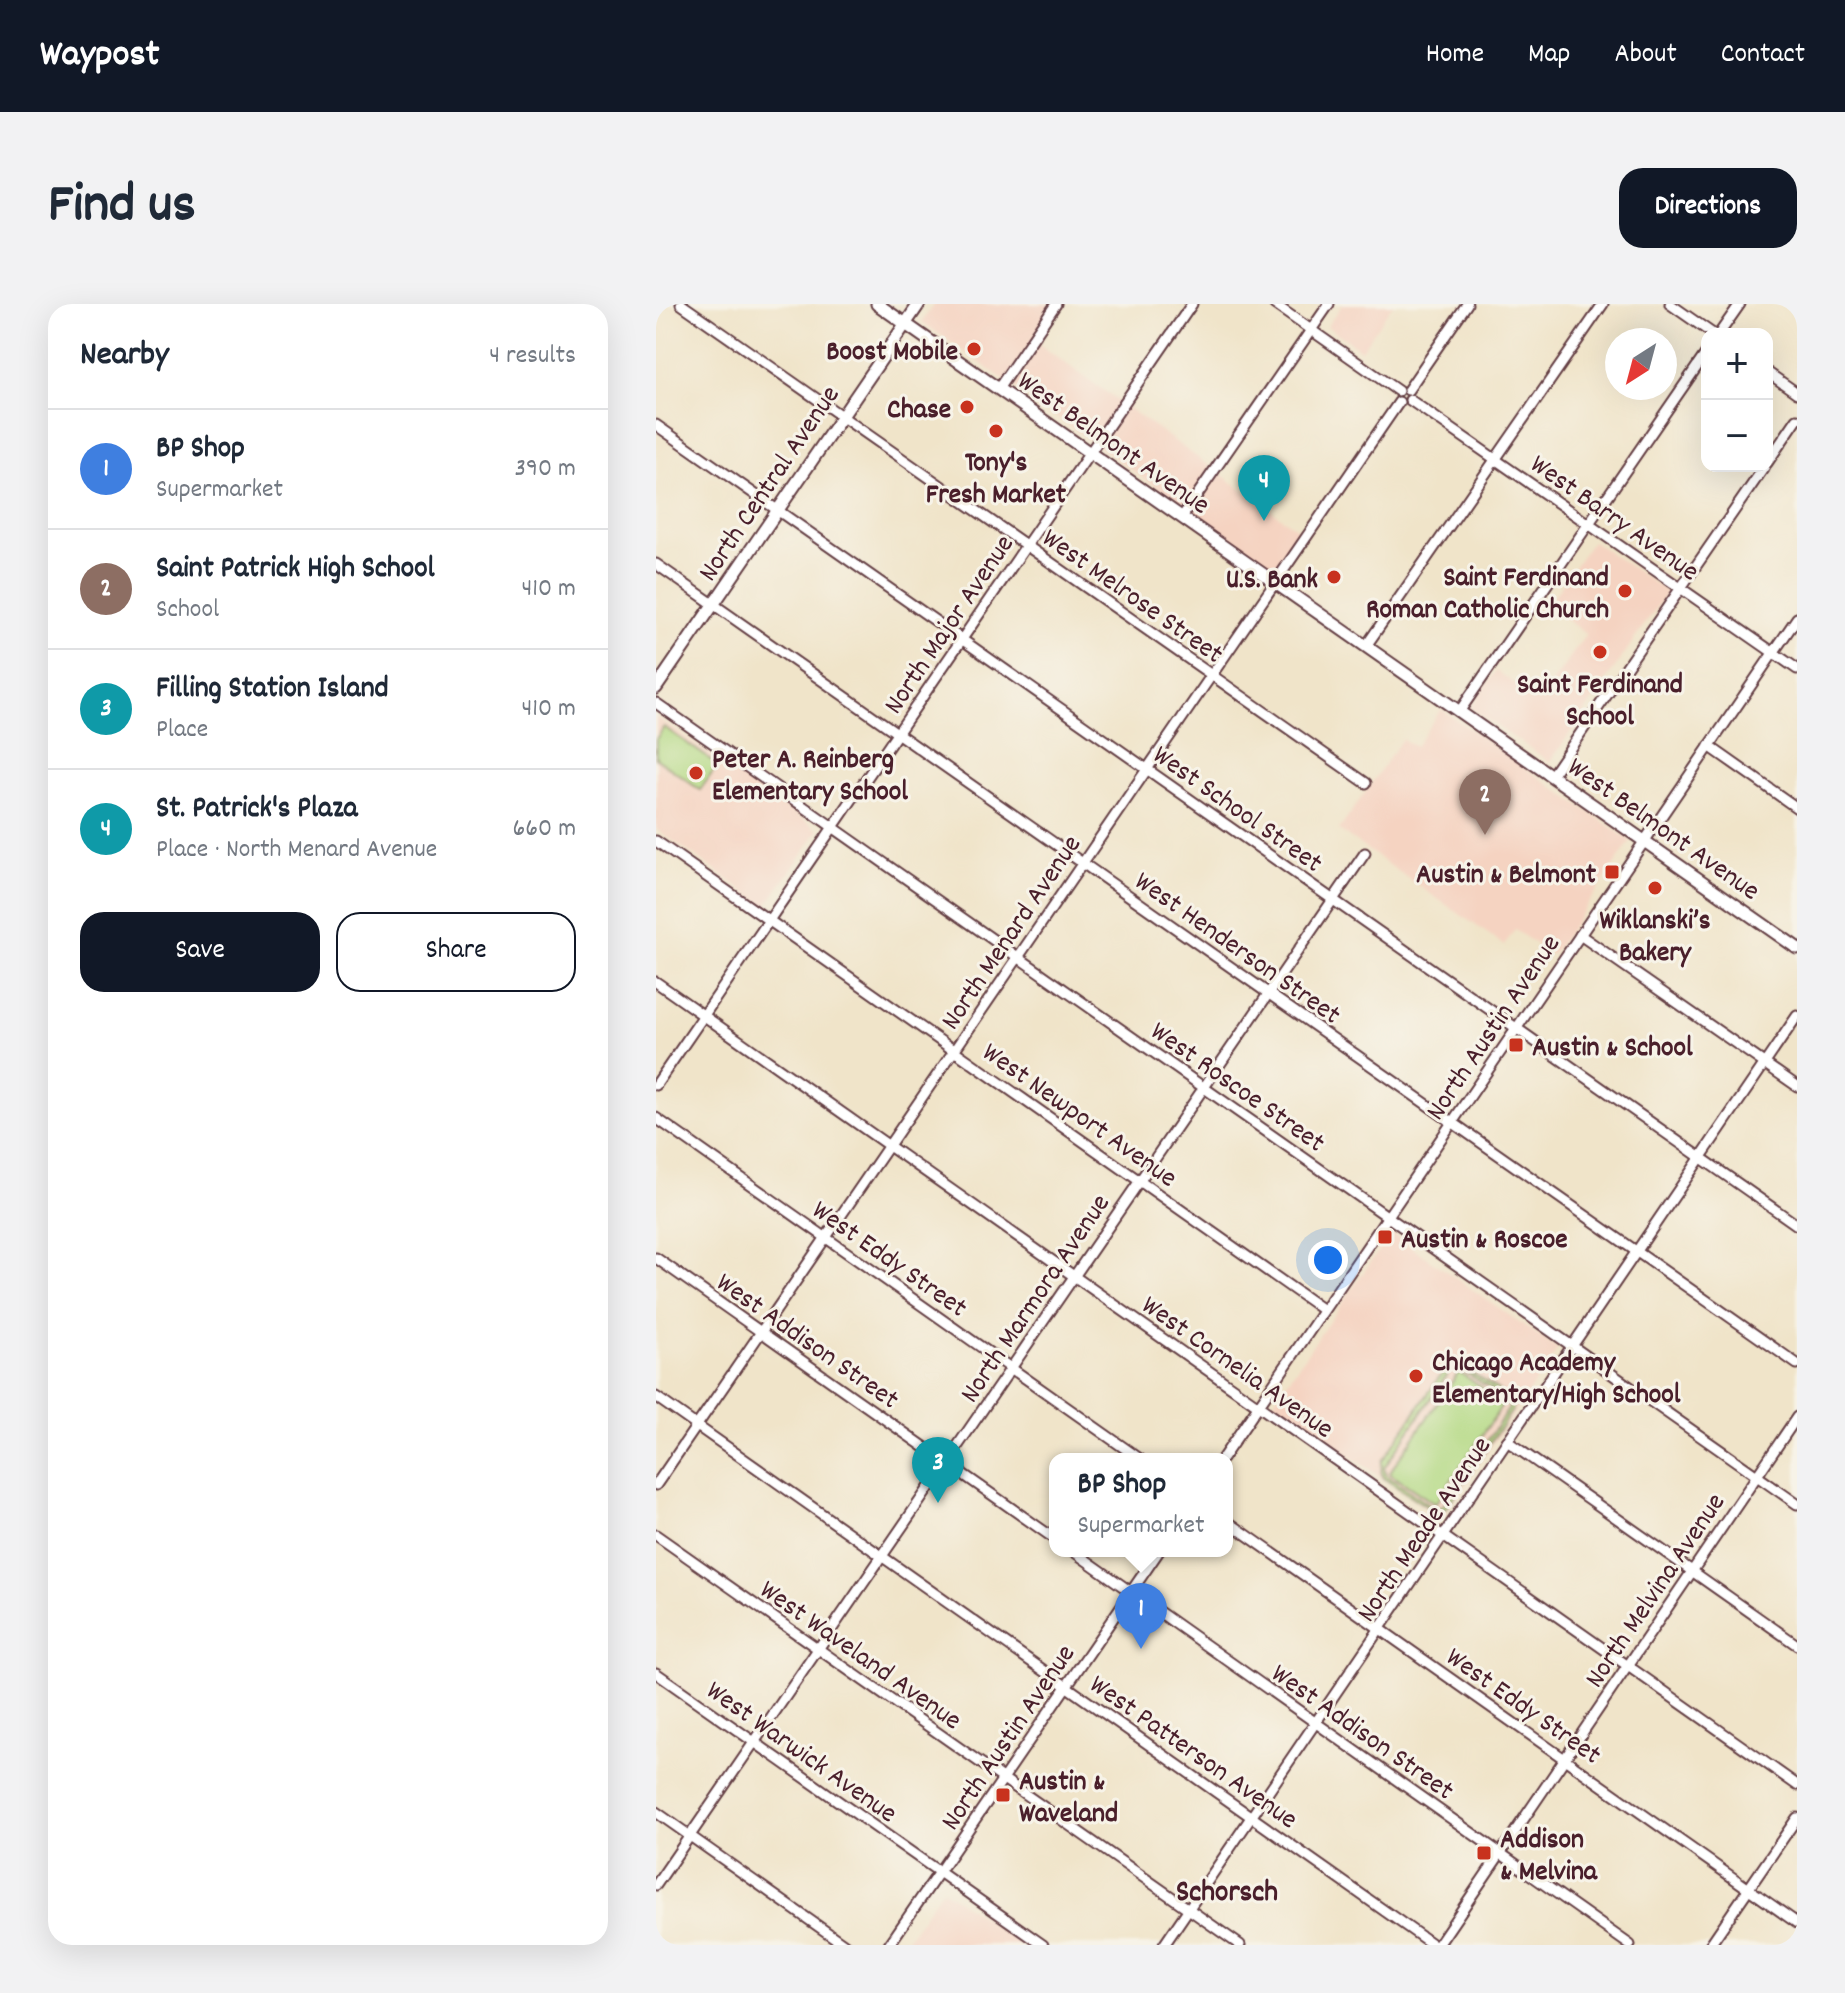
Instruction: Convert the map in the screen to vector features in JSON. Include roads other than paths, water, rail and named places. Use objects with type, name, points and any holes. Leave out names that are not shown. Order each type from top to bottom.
[{"type":"main road","name":"West Belmont Avenue","points":[[877,304],[1797,948]]},
{"type":"main road","name":"North Central Avenue","points":[[656,688],[919,304]]},
{"type":"street","name":"West Melrose Street","points":[[681,304],[1366,783]]},
{"type":"street","points":[[998,389],[1056,304]]},
{"type":"street","name":"North Major Avenue","points":[[656,1085],[1192,304]]},
{"type":"street","name":"West Barry Avenue","points":[[1274,304],[1797,669]]},
{"type":"street","points":[[1182,517],[1329,304]]},
{"type":"street","points":[[1405,394],[1467,304]]},
{"type":"street","points":[[1366,646],[1603,304]]},
{"type":"street","points":[[1670,304],[1704,328]]},
{"type":"street","points":[[1723,328],[1740,304]]},
{"type":"street","points":[[1459,712],[1701,361]]},
{"type":"street","points":[[1773,376],[1797,393]]},
{"type":"street","name":"North Menard Avenue","points":[[656,1485],[1399,402],[1396,398],[1405,394]]},
{"type":"street","points":[[1773,454],[1797,419]]},
{"type":"street","name":"West School Street","points":[[656,425],[1797,1225]]},
{"type":"street","points":[[1551,776],[1761,472]]},
{"type":"street","name":"West Henderson Street","points":[[656,564],[1797,1364]]},
{"type":"street","name":"North Austin Avenue","points":[[1226,1453],[1797,618]]},
{"type":"street","name":"West Roscoe Street","points":[[656,703],[1797,1504]]},
{"type":"street","points":[[1709,746],[1797,808]]},
{"type":"street","name":"West Newport Avenue","points":[[656,841],[1323,1310]]},
{"type":"street","name":"North Marmora Avenue","points":[[656,1885],[1365,853]]},
{"type":"street","points":[[1580,935],[1797,1086]]},
{"type":"street","name":"West Cornelia Avenue","points":[[656,982],[1797,1785]]},
{"type":"street","name":"North Meade Avenue","points":[[1164,1945],[1797,1016]]},
{"type":"street","name":"West Eddy Street","points":[[656,1118],[1131,1453]]},
{"type":"street","name":"West Addison Street","points":[[656,1258],[1049,1535]]},
{"type":"street","name":"West Patterson Avenue","points":[[656,1397],[1435,1945]]},
{"type":"street","name":"North Melvina Avenue","points":[[1435,1945],[1797,1417]]},
{"type":"street","points":[[1507,1441],[1797,1645]]},
{"type":"street","name":"West Eddy Street","points":[[1233,1525],[1797,1923]]},
{"type":"street","name":"West Waveland Avenue","points":[[656,1535],[1240,1945]]},
{"type":"street","name":"West Addison Street","points":[[1081,1557],[1630,1945]]},
{"type":"street","name":"North Austin Avenue","points":[[889,1945],[1155,1557]]},
{"type":"street","name":"West Warwick Avenue","points":[[656,1673],[1043,1945]]},
{"type":"street","points":[[656,1812],[845,1945]]},
{"type":"street","points":[[1710,1945],[1797,1818]]},
{"type":"place","name":"Boost Mobile","points":[[974,349]]},
{"type":"place","name":"Chase","points":[[967,407]]},
{"type":"place","name":"Tony's Fresh Market","points":[[996,431]]},
{"type":"place","name":"St. Patrick's Plaza","points":[[1264,521]]},
{"type":"place","name":"U.S. Bank","points":[[1334,577]]},
{"type":"place","name":"Saint Ferdinand Roman Catholic Church","points":[[1625,591]]},
{"type":"place","name":"Saint Ferdinand School","points":[[1600,652]]},
{"type":"place","name":"Peter A. Reinberg Elementary School","points":[[696,773]]},
{"type":"place","name":"Saint Patrick High School","points":[[1485,835]]},
{"type":"place","name":"Austin & Belmont","points":[[1612,872]]},
{"type":"place","name":"Wiklanski’s Bakery","points":[[1655,888]]},
{"type":"place","name":"Austin & School","points":[[1516,1045]]},
{"type":"place","name":"Austin & Roscoe","points":[[1385,1237]]},
{"type":"place","name":"Chicago Academy Elementary/High School","points":[[1416,1376]]},
{"type":"place","name":"Filling Station Island","points":[[938,1503]]},
{"type":"place","name":"BP Shop","points":[[1141,1649]]},
{"type":"place","name":"Austin & Waveland","points":[[1003,1795]]},
{"type":"place","name":"Addison & Melvina","points":[[1484,1853]]},
{"type":"district","name":"Schorsch","points":[[1227,1890]]}]
